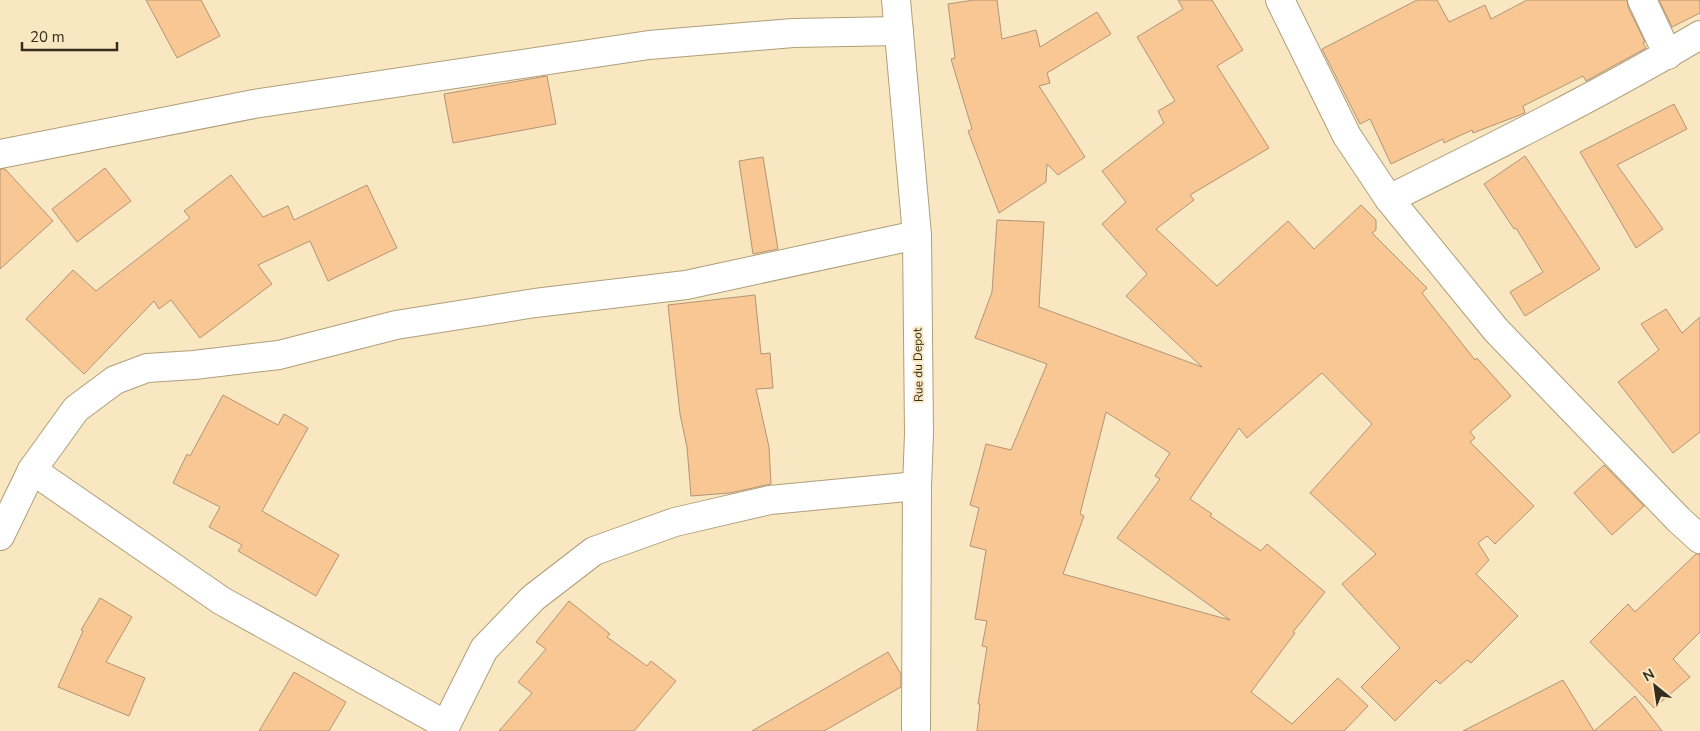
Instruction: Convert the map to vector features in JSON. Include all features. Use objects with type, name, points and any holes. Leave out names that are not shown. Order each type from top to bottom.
[{"type":"street","name":"Rue du Depot","points":[[896,0],[917,235],[919,424],[916,731]]},
{"type":"street","points":[[1280,0],[1347,136],[1389,199],[1496,330],[1679,520],[1700,539]]},
{"type":"street","points":[[1642,0],[1668,55]]},
{"type":"street","points":[[0,154],[254,104],[649,45],[794,33],[899,31]]},
{"type":"street","points":[[1389,199],[1526,131],[1668,55],[1700,35]]},
{"type":"street","points":[[0,536],[32,470],[76,409],[115,380],[147,368],[194,365],[280,355],[396,325],[534,303],[686,285],[917,235]]},
{"type":"street","points":[[32,470],[222,601],[444,728],[484,649],[534,598],[594,551],[675,522],[770,500],[917,486]]},
{"type":"building","points":[[146,0],[201,0],[220,36],[177,58]]},
{"type":"building","points":[[974,0],[997,0],[1002,39],[1036,30],[1040,47],[1097,12],[1111,34],[1047,73],[1050,83],[1039,86],[1085,157],[1058,175],[1047,164],[1046,182],[999,213],[968,131],[972,129],[951,59],[955,58],[948,4]]},
{"type":"building","points":[[1178,0],[1212,0],[1243,50],[1217,66],[1269,148],[1190,195],[1194,200],[1156,229],[1217,286],[1288,221],[1314,249],[1361,205],[1376,220],[1376,230],[1372,233],[1427,288],[1422,293],[1475,360],[1477,358],[1511,396],[1470,432],[1475,438],[1470,442],[1534,506],[1495,544],[1487,536],[1478,543],[1489,560],[1476,574],[1518,616],[1471,663],[1467,660],[1440,684],[1436,680],[1395,721],[1361,687],[1400,648],[1342,584],[1376,554],[1310,493],[1372,424],[1322,373],[1247,438],[1239,428],[1190,499],[1212,514],[1210,516],[1261,551],[1267,544],[1325,592],[1293,632],[1295,633],[1251,692],[1292,724],[1338,678],[1368,706],[1344,731],[977,731],[980,704],[978,704],[987,647],[982,646],[987,621],[975,619],[986,550],[970,546],[979,508],[970,505],[986,444],[1011,450],[1047,364],[975,338],[992,292],[997,220],[1044,222],[1039,307],[1202,367],[1126,296],[1147,274],[1102,224],[1126,202],[1102,171],[1164,123],[1158,111],[1175,101],[1137,37],[1183,9]],"holes":[[[1106,412],[1170,453],[1155,476],[1160,479],[1117,538],[1230,620],[1063,574],[1084,516],[1080,514]]]},
{"type":"building","points":[[1417,0],[1437,0],[1449,22],[1485,5],[1491,19],[1527,0],[1627,0],[1628,7],[1646,48],[1586,81],[1583,76],[1523,106],[1525,113],[1473,133],[1472,130],[1444,143],[1443,139],[1391,164],[1370,119],[1360,124],[1322,49]]},
{"type":"building","points":[[1659,0],[1700,0],[1700,13],[1672,27]]},
{"type":"building","points":[[547,76],[556,124],[453,143],[444,94]]},
{"type":"building","points":[[1674,104],[1687,129],[1617,165],[1663,229],[1636,248],[1580,152]]},
{"type":"building","points":[[1525,156],[1600,269],[1525,316],[1510,292],[1543,272],[1516,228],[1514,229],[1484,184]]},
{"type":"building","points":[[763,157],[778,249],[753,254],[739,161]]},
{"type":"building","points":[[105,168],[131,201],[77,242],[52,209]]},
{"type":"building","points":[[0,169],[5,169],[53,221],[0,269]]},
{"type":"building","points":[[231,175],[263,217],[288,206],[294,220],[367,185],[397,248],[328,281],[310,241],[258,265],[272,284],[200,338],[171,300],[159,309],[154,301],[84,374],[26,319],[73,270],[96,291],[190,218],[184,211]]},
{"type":"building","points":[[755,295],[761,354],[770,353],[773,388],[756,389],[769,447],[771,484],[730,493],[691,496],[687,447],[680,414],[668,305]]},
{"type":"building","points":[[1666,309],[1682,333],[1700,317],[1700,432],[1673,453],[1618,382],[1659,350],[1641,324]]},
{"type":"building","points":[[223,395],[278,425],[284,414],[308,428],[262,511],[339,555],[316,596],[238,551],[242,545],[209,527],[220,507],[173,483],[187,454],[190,456]]},
{"type":"building","points":[[1604,465],[1644,506],[1612,535],[1574,493]]},
{"type":"building","points":[[1696,554],[1700,554],[1700,632],[1673,659],[1690,677],[1654,708],[1590,642],[1628,604],[1635,612]]},
{"type":"building","points":[[100,598],[132,617],[106,662],[145,678],[129,716],[58,687],[83,631],[81,630]]},
{"type":"building","points":[[569,601],[610,634],[607,637],[647,666],[651,661],[676,681],[634,731],[499,731],[532,693],[518,682],[546,649],[536,642]]},
{"type":"building","points":[[888,652],[901,674],[901,687],[824,731],[752,731]]},
{"type":"building","points":[[294,672],[346,702],[329,731],[259,731]]},
{"type":"building","points":[[1563,680],[1594,731],[1463,731]]},
{"type":"building","points":[[1635,696],[1662,731],[1594,731]]}]
